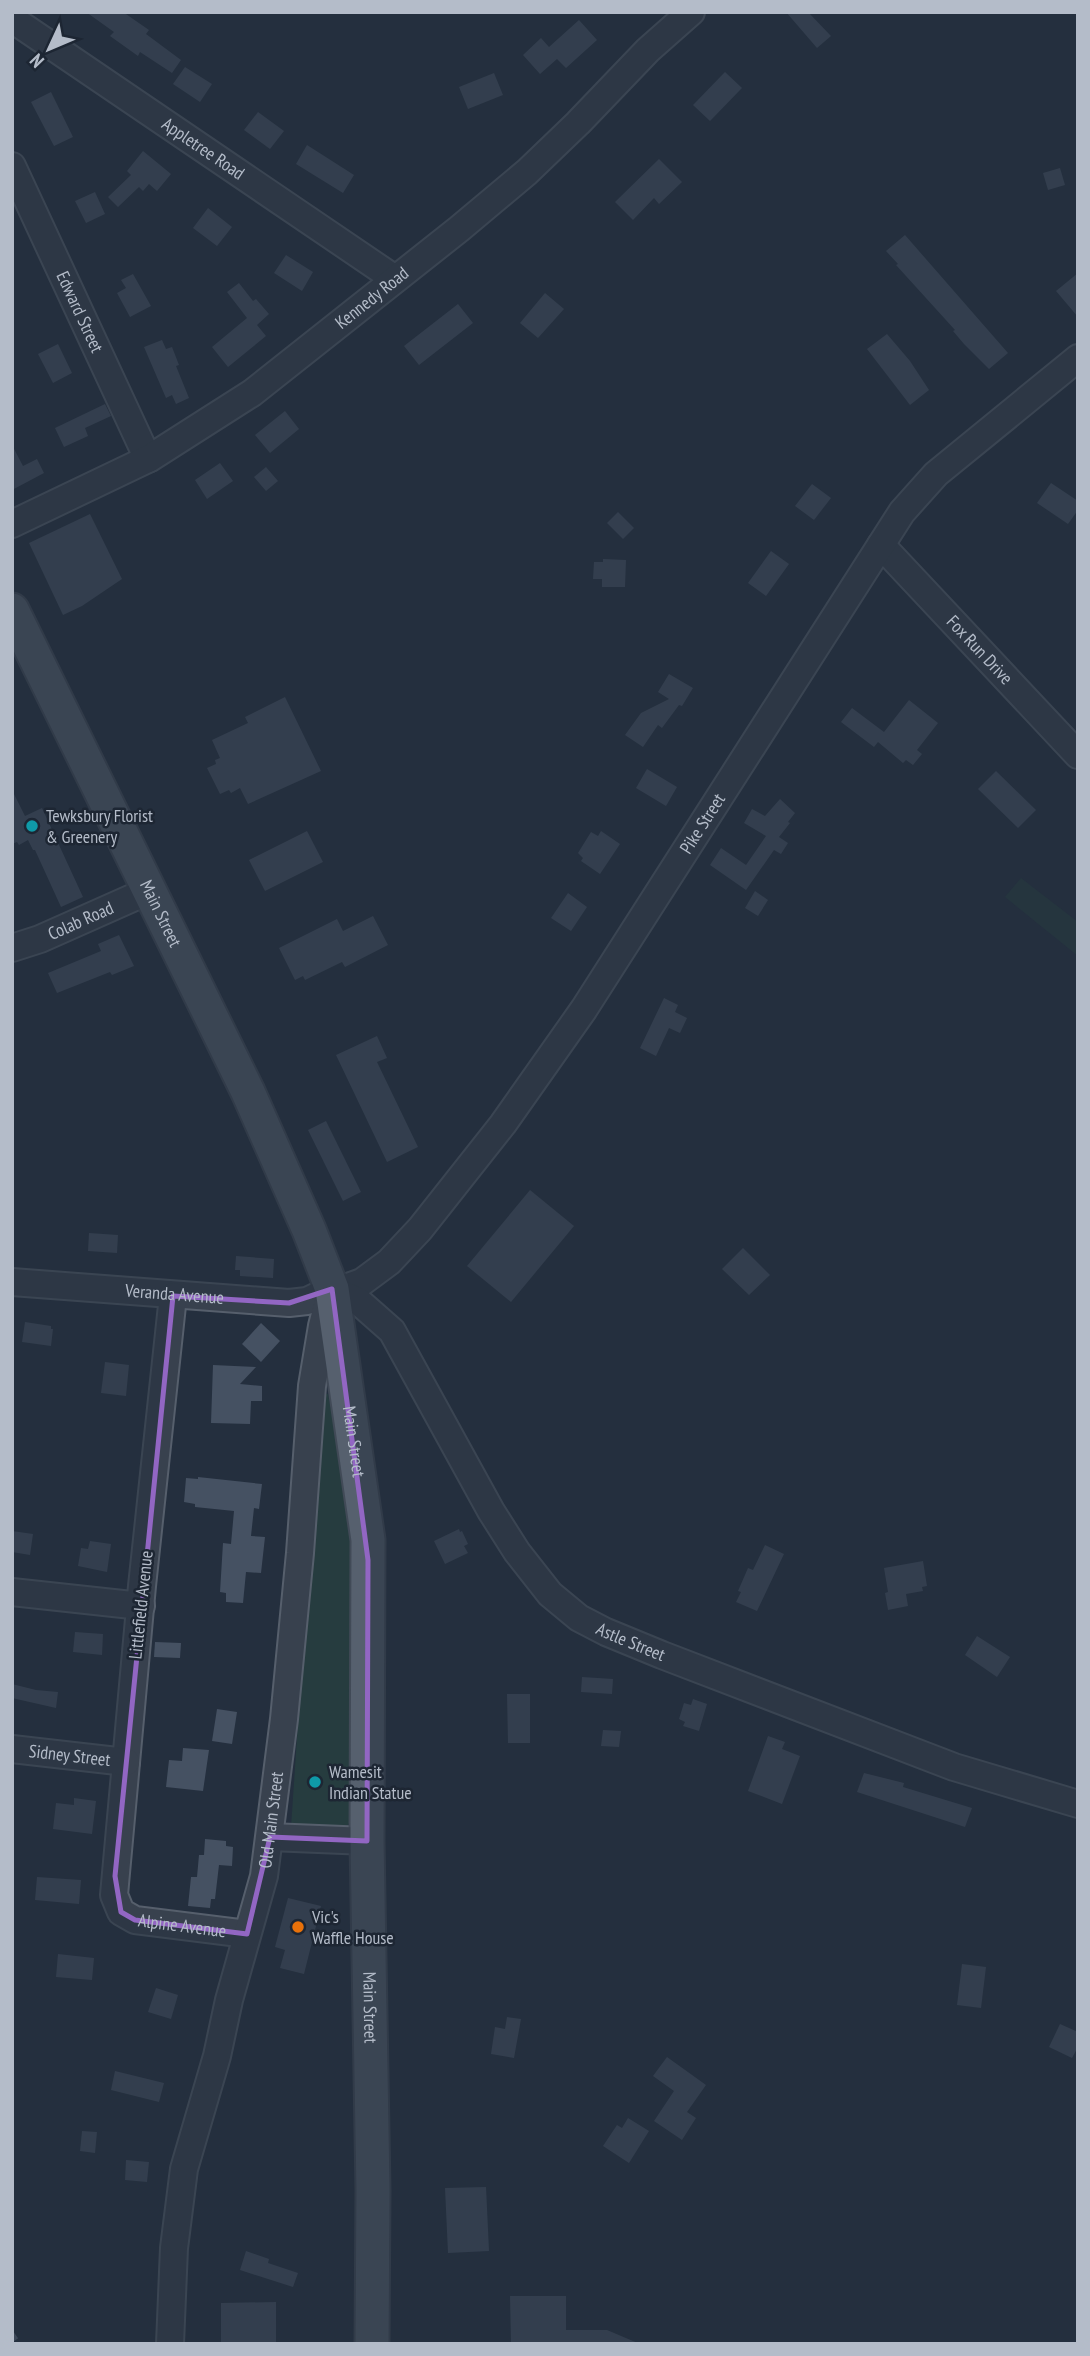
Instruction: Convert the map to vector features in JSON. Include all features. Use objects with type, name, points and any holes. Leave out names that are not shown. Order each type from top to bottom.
[{"type":"main road","name":"Main Street","points":[[12,610],[248,1092],[332,1289],[368,1540],[367,1841],[373,2190],[372,2344]]},
{"type":"street","name":"Kennedy Road","points":[[12,524],[149,459],[252,393],[527,172],[648,50],[691,12]]},
{"type":"street","name":"Appletree Road","points":[[12,19],[395,279]]},
{"type":"street","name":"Edward Street","points":[[12,166],[149,459]]},
{"type":"street","name":"Pike Street","points":[[332,1289],[362,1282],[389,1262],[434,1213],[517,1106],[584,1009],[902,512],[936,474],[1078,358]]},
{"type":"street","name":"Fox Run Drive","points":[[881,545],[1078,755]]},
{"type":"street","name":"Colab Road","points":[[12,948],[40,939],[148,891]]},
{"type":"street","name":"Veranda Avenue","points":[[12,1282],[289,1303],[307,1301],[332,1289]]},
{"type":"street","name":"Old Main Street","points":[[170,2344],[174,2248],[184,2169],[264,1876],[270,1837],[300,1553],[312,1386],[321,1326],[332,1289]]},
{"type":"street","name":"Astle Street","points":[[332,1289],[358,1301],[391,1331],[491,1511],[517,1552],[550,1594],[579,1618],[617,1637],[954,1767],[1078,1804]]},
{"type":"street","name":"Littlefield Avenue","points":[[121,1912],[114,1895],[173,1296]]},
{"type":"street","points":[[12,1592],[141,1606]]},
{"type":"street","name":"Sidney Street","points":[[12,1749],[126,1762]]},
{"type":"street","points":[[270,1837],[367,1841]]},
{"type":"street","name":"Alpine Avenue","points":[[121,1912],[135,1920],[247,1934]]},
{"type":"highlighted area","points":[[332,1289],[368,1560],[367,1841],[270,1837],[247,1934],[135,1920],[121,1912],[115,1876],[173,1296],[289,1303]]},
{"type":"green space","points":[[1021,878],[1078,922],[1078,956],[1005,897]]},
{"type":"green space","points":[[328,1394],[349,1519],[354,1605],[353,1811],[348,1825],[291,1827],[320,1395]]},
{"type":"building","points":[[86,12],[123,12],[149,30],[146,34],[181,60],[172,73],[140,52],[138,56],[110,36],[114,32]]},
{"type":"building","points":[[786,12],[808,12],[831,36],[817,48]]},
{"type":"building","points":[[579,20],[597,40],[566,68],[557,59],[540,74],[523,55],[541,38],[549,47]]},
{"type":"building","points":[[185,67],[212,84],[200,102],[173,84]]},
{"type":"building","points":[[725,72],[742,88],[710,121],[693,105]]},
{"type":"building","points":[[494,73],[503,95],[468,109],[459,87]]},
{"type":"building","points":[[51,92],[73,137],[54,146],[31,102]]},
{"type":"building","points":[[258,112],[284,131],[270,149],[244,130]]},
{"type":"building","points":[[307,145],[354,175],[343,193],[296,164]]},
{"type":"building","points":[[143,151],[171,174],[157,191],[149,184],[143,191],[139,187],[118,207],[108,197],[131,175],[127,171]]},
{"type":"building","points":[[659,159],[682,182],[659,204],[654,198],[633,220],[615,202]]},
{"type":"building","points":[[1060,168],[1065,185],[1048,190],[1043,173]]},
{"type":"building","points":[[95,192],[105,214],[86,223],[75,201]]},
{"type":"building","points":[[208,208],[232,227],[217,246],[193,228]]},
{"type":"building","points":[[905,235],[1008,353],[989,369],[964,344],[953,331],[955,330],[886,251]]},
{"type":"building","points":[[286,255],[313,272],[302,291],[274,273]]},
{"type":"building","points":[[1078,273],[1078,317],[1056,291]]},
{"type":"building","points":[[133,274],[151,306],[130,317],[117,293],[126,288],[121,280]]},
{"type":"building","points":[[239,283],[253,301],[256,299],[269,314],[257,325],[266,336],[228,367],[212,347],[247,318],[227,292]]},
{"type":"building","points":[[545,293],[564,309],[538,338],[520,323]]},
{"type":"building","points":[[458,304],[473,323],[419,365],[404,346]]},
{"type":"building","points":[[887,334],[910,361],[929,390],[910,405],[867,349]]},
{"type":"building","points":[[162,340],[166,349],[172,347],[179,365],[176,366],[189,398],[176,404],[172,395],[166,398],[144,347]]},
{"type":"building","points":[[58,344],[72,373],[53,383],[38,354]]},
{"type":"building","points":[[105,404],[111,416],[85,428],[88,436],[64,447],[55,428]]},
{"type":"building","points":[[285,411],[299,429],[270,453],[255,435]]},
{"type":"building","points":[[12,445],[23,466],[37,459],[44,473],[12,490]]},
{"type":"building","points":[[220,463],[233,481],[207,499],[195,480]]},
{"type":"building","points":[[266,467],[278,481],[266,491],[254,477]]},
{"type":"building","points":[[1051,483],[1078,501],[1078,510],[1068,524],[1037,503]]},
{"type":"building","points":[[812,484],[831,498],[814,520],[795,506]]},
{"type":"building","points":[[618,512],[634,528],[623,539],[607,523]]},
{"type":"building","points":[[90,514],[122,579],[82,606],[63,615],[29,543]]},
{"type":"building","points":[[771,551],[789,564],[766,596],[748,583]]},
{"type":"building","points":[[603,559],[626,560],[625,587],[602,587],[602,579],[593,579],[594,562],[603,562]]},
{"type":"building","points":[[669,674],[693,688],[682,706],[679,705],[662,728],[658,725],[643,747],[625,735],[641,713],[669,699],[658,692]]},
{"type":"building","points":[[285,697],[321,771],[248,804],[240,788],[231,793],[229,790],[220,794],[207,768],[216,764],[215,760],[220,758],[212,740],[248,723],[245,717]]},
{"type":"building","points":[[909,700],[938,723],[917,750],[922,754],[913,765],[906,760],[903,763],[878,742],[874,747],[841,722],[852,708],[884,732]]},
{"type":"building","points":[[647,769],[677,787],[666,806],[636,788]]},
{"type":"building","points":[[996,771],[1036,810],[1018,828],[978,789]]},
{"type":"building","points":[[12,790],[25,816],[42,808],[83,897],[61,907],[28,840],[19,845],[17,842],[12,844]]},
{"type":"building","points":[[780,799],[795,813],[779,837],[788,843],[781,854],[774,850],[746,890],[710,865],[721,848],[746,865],[766,836],[744,823],[752,809],[765,816]]},
{"type":"building","points":[[307,831],[323,862],[265,891],[249,860]]},
{"type":"building","points":[[601,831],[620,844],[600,874],[581,861],[583,858],[578,853],[591,832],[598,836]]},
{"type":"building","points":[[755,891],[768,900],[758,916],[745,908]]},
{"type":"building","points":[[568,893],[587,907],[571,931],[551,918]]},
{"type":"building","points":[[373,916],[388,945],[345,967],[342,962],[305,980],[303,976],[295,980],[279,948],[337,919],[343,931]]},
{"type":"building","points":[[119,935],[134,966],[112,975],[110,972],[57,993],[48,973],[101,951],[98,944]]},
{"type":"building","points":[[664,998],[678,1005],[675,1012],[687,1018],[680,1033],[669,1028],[656,1056],[640,1048]]},
{"type":"building","points":[[377,1036],[387,1058],[377,1062],[418,1147],[387,1162],[336,1055]]},
{"type":"building","points":[[326,1121],[361,1192],[343,1201],[308,1130]]},
{"type":"building","points":[[530,1190],[574,1226],[511,1302],[467,1266]]},
{"type":"building","points":[[89,1233],[118,1235],[117,1253],[88,1251]]},
{"type":"building","points":[[743,1248],[770,1275],[749,1295],[722,1269]]},
{"type":"building","points":[[236,1256],[274,1259],[273,1278],[240,1276],[240,1270],[235,1270]]},
{"type":"building","points":[[25,1322],[51,1326],[51,1346],[22,1342]]},
{"type":"building","points":[[261,1323],[280,1341],[261,1362],[242,1344]]},
{"type":"building","points":[[105,1362],[129,1365],[126,1396],[101,1393]]},
{"type":"building","points":[[213,1365],[256,1367],[240,1384],[262,1386],[262,1401],[251,1401],[250,1424],[211,1423]]},
{"type":"building","points":[[186,1478],[262,1484],[259,1509],[254,1508],[251,1536],[265,1537],[261,1573],[246,1572],[243,1603],[226,1602],[226,1593],[220,1592],[223,1543],[231,1544],[234,1511],[195,1507],[195,1504],[184,1502]]},
{"type":"building","points":[[459,1529],[468,1544],[464,1546],[468,1553],[445,1564],[434,1541]]},
{"type":"building","points":[[12,1531],[33,1534],[30,1555],[12,1552]]},
{"type":"building","points":[[90,1541],[111,1544],[107,1572],[78,1566],[81,1548],[88,1549]]},
{"type":"building","points":[[765,1545],[784,1554],[757,1611],[736,1602],[748,1568],[753,1570]]},
{"type":"building","points":[[923,1561],[927,1586],[922,1587],[923,1591],[906,1594],[908,1606],[888,1610],[884,1568]]},
{"type":"building","points":[[75,1632],[103,1634],[102,1655],[73,1652]]},
{"type":"building","points":[[977,1636],[1010,1657],[997,1677],[965,1655]]},
{"type":"building","points":[[155,1642],[181,1643],[180,1658],[154,1657]]},
{"type":"building","points":[[582,1677],[613,1679],[612,1694],[581,1692]]},
{"type":"building","points":[[12,1684],[58,1692],[56,1708],[12,1698]]},
{"type":"building","points":[[507,1694],[530,1694],[530,1743],[508,1743]]},
{"type":"building","points":[[693,1699],[707,1704],[699,1731],[683,1726],[685,1722],[679,1719],[684,1703],[691,1705]]},
{"type":"building","points":[[217,1709],[237,1712],[232,1744],[212,1741]]},
{"type":"building","points":[[603,1730],[621,1731],[619,1747],[601,1746]]},
{"type":"building","points":[[768,1736],[785,1742],[782,1749],[800,1756],[782,1804],[748,1791]]},
{"type":"building","points":[[183,1748],[209,1750],[203,1791],[166,1787],[169,1760],[182,1761]]},
{"type":"building","points":[[864,1773],[904,1783],[903,1787],[972,1808],[965,1827],[857,1792]]},
{"type":"building","points":[[74,1798],[96,1801],[92,1834],[53,1829],[56,1803],[74,1805]]},
{"type":"building","points":[[205,1839],[226,1841],[226,1846],[233,1847],[232,1866],[219,1865],[215,1899],[211,1899],[210,1908],[188,1906],[191,1877],[197,1877],[199,1855],[204,1855]]},
{"type":"building","points":[[37,1877],[81,1880],[79,1904],[35,1900]]},
{"type":"building","name":"Vic's Waffle House","points":[[288,1898],[321,1906],[304,1974],[280,1968],[285,1950],[275,1947]]},
{"type":"building","points":[[58,1954],[94,1958],[92,1980],[56,1977]]},
{"type":"building","points":[[962,1964],[986,1967],[981,2008],[957,2005]]},
{"type":"building","points":[[156,1988],[178,1995],[171,2019],[148,2012]]},
{"type":"building","points":[[507,2017],[521,2019],[514,2058],[491,2054],[495,2027],[505,2029]]},
{"type":"building","points":[[1060,2024],[1078,2032],[1078,2047],[1072,2058],[1049,2047]]},
{"type":"building","points":[[667,2057],[706,2085],[687,2112],[696,2118],[682,2140],[654,2121],[674,2091],[653,2076]]},
{"type":"building","points":[[115,2071],[164,2083],[159,2102],[111,2090]]},
{"type":"building","points":[[628,2118],[649,2131],[629,2163],[603,2146],[617,2125],[622,2128]]},
{"type":"building","points":[[82,2131],[97,2132],[95,2153],[80,2151]]},
{"type":"building","points":[[126,2160],[149,2162],[147,2182],[125,2180]]},
{"type":"building","points":[[486,2187],[489,2251],[448,2253],[445,2188]]},
{"type":"building","points":[[246,2251],[269,2259],[268,2263],[298,2273],[293,2287],[240,2270]]},
{"type":"building","points":[[510,2296],[566,2296],[566,2330],[607,2330],[640,2344],[511,2344]]},
{"type":"building","points":[[276,2302],[276,2344],[221,2344],[221,2303]]},
{"type":"railway","points":[[12,2334],[19,2344]]},
{"type":"place","name":"Tewksbury Florist & Greenery","points":[[32,826]]},
{"type":"place","name":"Wamesit Indian Statue","points":[[315,1782]]},
{"type":"place","name":"Vic's Waffle House","points":[[298,1927]]}]
